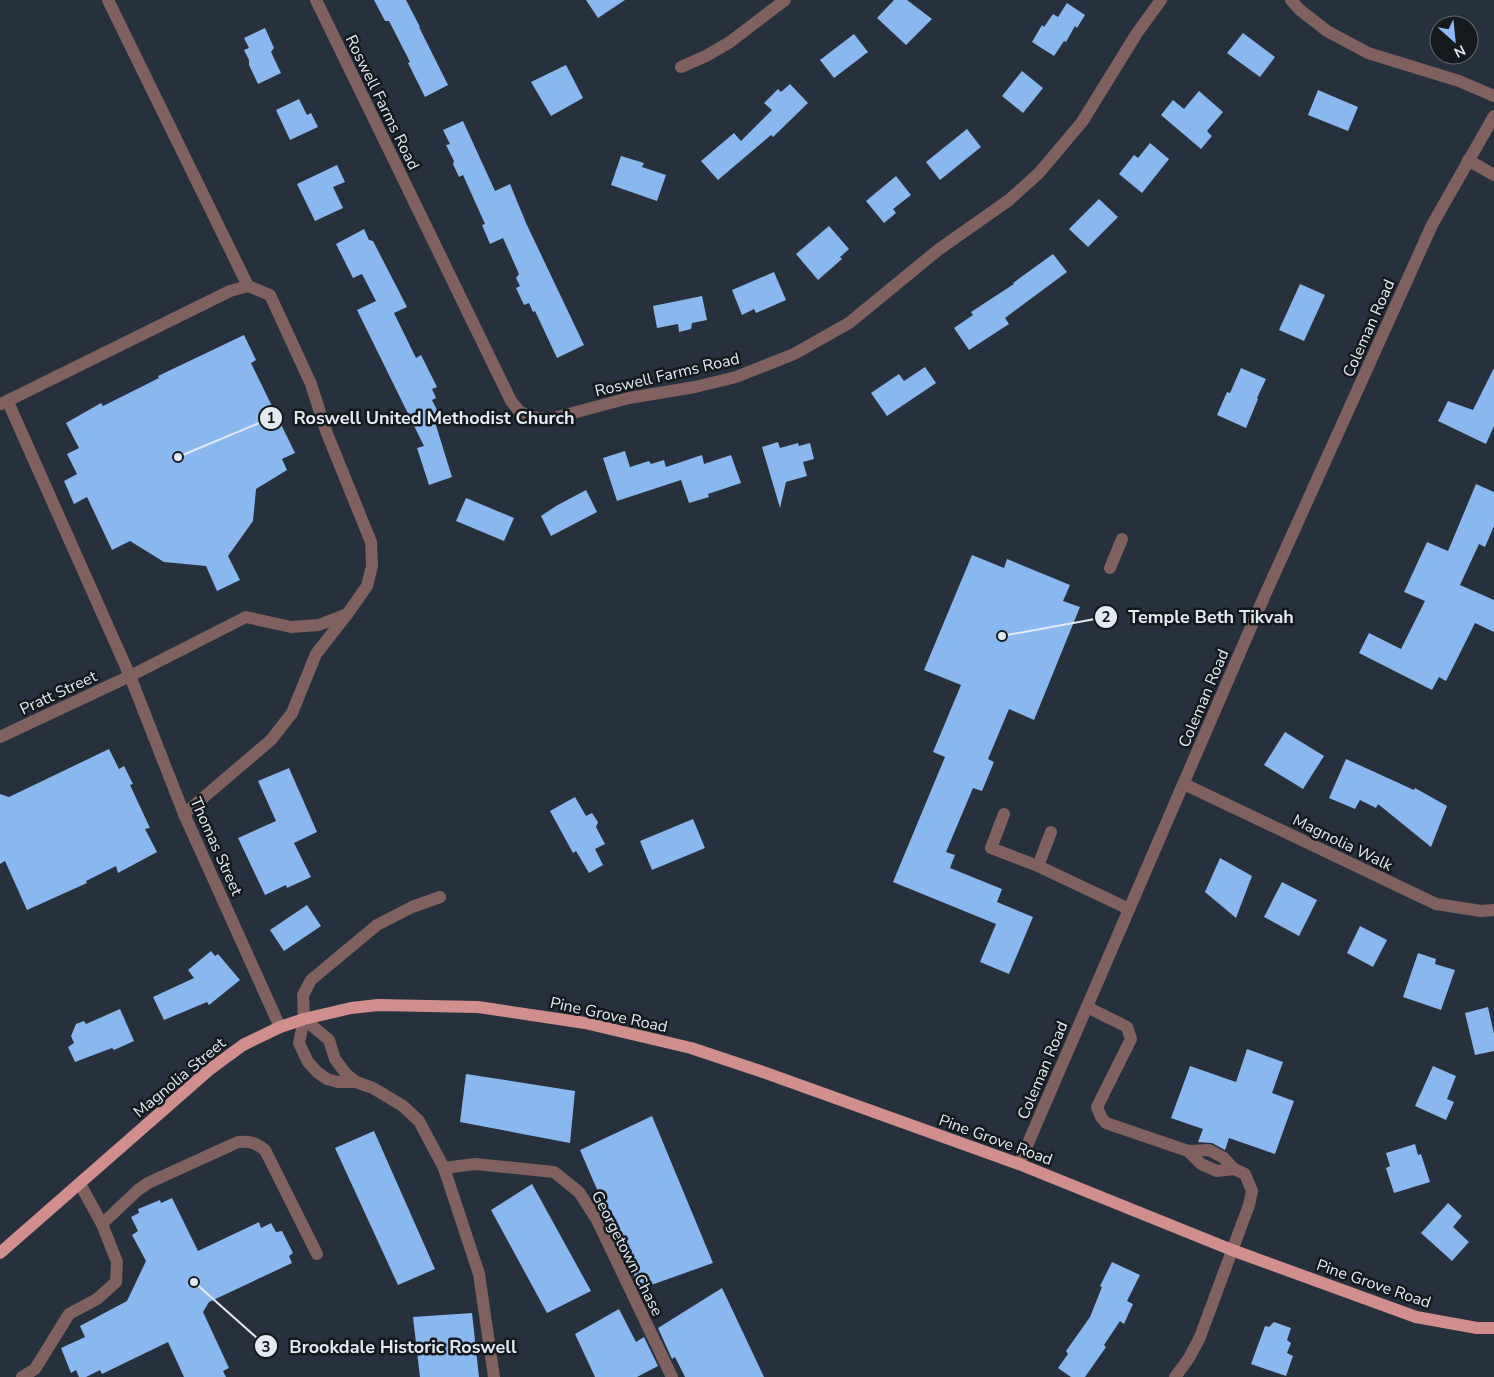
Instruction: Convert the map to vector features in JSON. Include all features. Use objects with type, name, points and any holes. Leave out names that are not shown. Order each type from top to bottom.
[{"type":"main road","name":"Magnolia Street","points":[[0,1253],[209,1070],[243,1044],[280,1027],[304,1019],[351,1008],[378,1005],[478,1007]]},
{"type":"main road","name":"Pine Grove Road","points":[[478,1007],[585,1022],[691,1048],[1019,1164],[1232,1250],[1416,1317],[1477,1328],[1494,1328]]},
{"type":"street","points":[[108,0],[248,286]]},
{"type":"street","name":"Roswell Farms Road","points":[[316,0],[512,401],[519,411],[529,417],[550,419],[629,398],[736,377],[794,354],[849,323],[938,250],[1009,200],[1039,173],[1082,122],[1137,33],[1161,0]]},
{"type":"street","points":[[681,67],[706,56],[730,42],[784,0]]},
{"type":"street","points":[[1291,0],[1300,10],[1327,31],[1368,53],[1459,81],[1494,96]]},
{"type":"street","name":"Coleman Road","points":[[1019,1164],[1264,596],[1432,225],[1494,116]]},
{"type":"street","points":[[1468,160],[1494,175]]},
{"type":"street","points":[[4,403],[223,294],[248,286],[270,295],[310,384],[326,431],[371,542],[372,566],[367,586],[316,654],[292,713],[271,740],[184,814]]},
{"type":"street","name":"Thomas Street","points":[[4,403],[130,676],[184,814],[280,1027]]},
{"type":"street","points":[[1110,568],[1122,539]]},
{"type":"street","name":"Pratt Street","points":[[0,737],[130,676],[246,618],[291,627],[319,625],[348,613]]},
{"type":"street","name":"Magnolia Walk","points":[[1184,784],[1436,904],[1481,911],[1494,910]]},
{"type":"street","points":[[1004,814],[991,848],[1038,866],[1129,909]]},
{"type":"street","points":[[1038,866],[1051,832]]},
{"type":"street","points":[[356,1082],[338,1082],[327,1079],[316,1072],[308,1062],[299,1043],[304,1019],[303,996],[311,980],[377,925],[412,907],[440,898]]},
{"type":"street","points":[[1087,1007],[1127,1027],[1131,1039],[1097,1107],[1106,1123],[1188,1151],[1209,1150],[1224,1158],[1234,1169],[1245,1174],[1252,1191],[1249,1205],[1200,1336],[1189,1358],[1175,1377]]},
{"type":"street","points":[[304,1019],[329,1040],[335,1059],[346,1074],[356,1082],[387,1095],[403,1106],[419,1121],[444,1168],[479,1274],[494,1377]]},
{"type":"street","points":[[102,1224],[138,1190],[148,1184],[238,1142],[257,1143],[265,1150],[317,1254]]},
{"type":"street","name":"Georgetown Chase","points":[[444,1168],[475,1164],[554,1172],[579,1192],[597,1220],[672,1377]]},
{"type":"street","points":[[22,1377],[35,1369],[69,1314],[97,1299],[116,1282],[117,1262],[102,1224],[80,1184]]},
{"type":"building","points":[[374,0],[406,0],[448,85],[425,97],[389,21],[385,21]]},
{"type":"building","points":[[586,0],[625,0],[598,18]]},
{"type":"building","points":[[894,0],[907,0],[932,19],[906,45],[877,18]]},
{"type":"building","points":[[1067,3],[1085,15],[1054,56],[1032,42],[1042,25],[1044,27],[1053,14],[1058,17]]},
{"type":"building","points":[[265,28],[274,48],[271,52],[281,73],[258,84],[244,50],[249,48],[244,38]]},
{"type":"building","points":[[1243,33],[1275,57],[1260,77],[1227,53]]},
{"type":"building","points":[[854,34],[868,52],[834,78],[820,60]]},
{"type":"building","points":[[566,65],[583,98],[551,116],[531,82]]},
{"type":"building","points":[[1022,71],[1043,88],[1023,113],[1002,96]]},
{"type":"building","points":[[790,84],[808,103],[773,137],[771,135],[718,180],[701,161],[734,133],[741,141],[772,110],[764,103],[778,89],[781,92]]},
{"type":"building","points":[[1318,90],[1358,107],[1348,131],[1308,115]]},
{"type":"building","points":[[1199,91],[1223,112],[1207,131],[1212,136],[1201,149],[1161,115],[1173,100],[1184,109]]},
{"type":"building","points":[[299,99],[307,115],[311,113],[318,127],[290,140],[276,110]]},
{"type":"building","points":[[463,121],[495,191],[510,184],[526,223],[584,345],[557,358],[535,311],[533,312],[529,303],[524,305],[516,288],[520,286],[516,278],[519,274],[503,238],[490,244],[482,225],[485,224],[463,175],[459,177],[453,164],[454,161],[446,145],[450,144],[443,130]]},
{"type":"building","points":[[967,129],[981,147],[940,180],[926,162]]},
{"type":"building","points":[[1150,143],[1169,159],[1142,193],[1119,174],[1134,155],[1138,158]]},
{"type":"building","points":[[621,156],[644,163],[642,167],[666,175],[657,201],[611,185]]},
{"type":"building","points":[[337,165],[345,182],[333,187],[343,208],[315,221],[297,184]]},
{"type":"building","points":[[896,176],[911,195],[893,209],[896,213],[884,223],[866,201]]},
{"type":"building","points":[[1099,199],[1118,217],[1088,247],[1069,229]]},
{"type":"building","points":[[829,226],[849,249],[840,257],[842,259],[818,280],[796,254]]},
{"type":"building","points":[[364,229],[369,240],[373,241],[407,307],[394,313],[416,358],[421,355],[437,387],[432,389],[436,398],[432,400],[440,416],[434,419],[452,477],[429,485],[417,448],[424,446],[357,310],[376,301],[362,274],[353,278],[336,244]]},
{"type":"building","points":[[1053,254],[1067,272],[1005,318],[1009,324],[969,350],[954,328],[973,315],[971,312],[1014,284]]},
{"type":"building","points":[[774,272],[786,300],[756,313],[754,309],[742,315],[732,290]]},
{"type":"building","points":[[1300,284],[1325,295],[1304,341],[1279,330]]},
{"type":"building","points":[[702,296],[707,320],[692,323],[691,329],[679,332],[678,324],[657,328],[653,306]]},
{"type":"building","points":[[244,335],[256,360],[251,363],[295,453],[282,459],[287,470],[256,489],[253,521],[228,556],[240,580],[217,591],[206,566],[164,562],[130,541],[112,550],[87,497],[74,504],[64,481],[77,474],[67,454],[79,448],[66,423],[101,403],[103,406],[159,378],[158,376]]},
{"type":"building","points":[[925,367],[936,383],[887,416],[871,393],[899,374],[904,381]]},
{"type":"building","points":[[1241,368],[1266,379],[1246,428],[1217,415],[1227,392],[1230,393]]},
{"type":"building","points":[[1494,368],[1494,426],[1486,444],[1438,421],[1448,401],[1473,410]]},
{"type":"building","points":[[778,442],[780,448],[798,443],[799,446],[810,443],[814,459],[803,462],[807,476],[786,482],[780,508],[762,447]]},
{"type":"building","points":[[625,451],[630,467],[649,461],[651,464],[664,460],[666,467],[702,455],[704,464],[731,455],[741,483],[708,494],[709,497],[689,503],[681,480],[617,501],[603,458]]},
{"type":"building","points":[[1476,484],[1494,492],[1494,526],[1485,547],[1479,544],[1460,585],[1494,600],[1494,632],[1475,623],[1446,681],[1439,677],[1432,690],[1359,653],[1369,633],[1401,649],[1425,601],[1404,592],[1427,542],[1448,551]]},
{"type":"building","points":[[586,490],[597,512],[551,536],[541,516]]},
{"type":"building","points":[[466,498],[514,518],[504,541],[456,521]]},
{"type":"building","points":[[972,555],[1004,568],[1007,559],[1070,585],[1063,601],[1080,607],[1034,720],[1009,709],[988,759],[994,762],[982,791],[973,788],[946,852],[955,855],[950,868],[1002,889],[997,902],[1033,917],[1009,974],[980,962],[996,924],[893,882],[945,757],[933,752],[961,685],[924,670]]},
{"type":"building","points":[[1285,732],[1324,756],[1303,789],[1264,765]]},
{"type":"building","points":[[109,749],[119,769],[124,766],[133,784],[130,785],[150,828],[145,829],[157,852],[118,873],[116,866],[86,881],[87,883],[27,910],[5,861],[0,864],[0,794],[9,797]]},
{"type":"building","points":[[1346,759],[1414,790],[1415,788],[1447,806],[1431,847],[1378,804],[1376,808],[1360,800],[1355,809],[1329,798]]},
{"type":"building","points":[[289,768],[317,832],[294,843],[311,877],[287,888],[286,885],[265,895],[238,838],[276,821],[258,781]]},
{"type":"building","points":[[575,797],[586,816],[592,813],[598,822],[596,827],[605,844],[595,849],[603,865],[589,873],[576,851],[573,853],[550,811]]},
{"type":"building","points":[[693,819],[705,848],[652,870],[640,841]]},
{"type":"building","points":[[1220,858],[1252,876],[1236,918],[1205,892]]},
{"type":"building","points":[[1282,882],[1317,900],[1299,936],[1264,917]]},
{"type":"building","points":[[307,905],[321,926],[284,951],[270,930]]},
{"type":"building","points":[[1360,926],[1387,940],[1373,967],[1347,953]]},
{"type":"building","points":[[211,951],[215,956],[218,954],[240,980],[209,1005],[207,1002],[164,1020],[153,997],[194,978],[188,970]]},
{"type":"building","points":[[1418,953],[1436,959],[1435,964],[1455,970],[1441,1010],[1403,997]]},
{"type":"building","points":[[1488,1007],[1494,1034],[1494,1051],[1475,1055],[1465,1013]]},
{"type":"building","points":[[120,1009],[134,1041],[114,1050],[112,1048],[75,1062],[68,1047],[74,1043],[71,1036],[76,1024],[84,1021],[86,1024]]},
{"type":"building","points":[[1247,1049],[1283,1062],[1272,1093],[1294,1101],[1275,1154],[1229,1138],[1225,1150],[1212,1143],[1198,1142],[1203,1129],[1171,1118],[1190,1066],[1236,1082]]},
{"type":"building","points":[[1433,1066],[1456,1076],[1447,1099],[1454,1102],[1446,1120],[1415,1106]]},
{"type":"building","points":[[466,1074],[575,1091],[570,1143],[460,1122]]},
{"type":"building","points":[[652,1116],[713,1263],[640,1289],[580,1150]]},
{"type":"building","points":[[374,1131],[435,1269],[398,1285],[335,1148]]},
{"type":"building","points":[[1415,1144],[1418,1155],[1421,1154],[1430,1182],[1394,1193],[1386,1168],[1390,1166],[1386,1153]]},
{"type":"building","points":[[532,1184],[591,1291],[547,1313],[491,1210]]},
{"type":"building","points":[[172,1198],[198,1251],[259,1222],[261,1228],[271,1223],[276,1232],[282,1231],[293,1253],[289,1256],[292,1263],[209,1302],[203,1312],[229,1368],[223,1371],[226,1377],[184,1377],[168,1342],[102,1374],[100,1370],[86,1377],[79,1377],[76,1370],[71,1373],[61,1348],[85,1337],[80,1326],[127,1301],[146,1261],[132,1235],[138,1231],[131,1217],[139,1213],[138,1209],[160,1200],[161,1203]]},
{"type":"building","points":[[1448,1203],[1462,1216],[1453,1227],[1469,1242],[1452,1261],[1421,1233]]},
{"type":"building","points":[[1112,1262],[1140,1275],[1127,1301],[1133,1304],[1124,1324],[1120,1321],[1104,1345],[1106,1347],[1085,1377],[1071,1377],[1058,1368],[1068,1354],[1066,1351],[1090,1317],[1102,1287],[1100,1286]]},
{"type":"building","points":[[722,1288],[764,1377],[685,1377],[675,1357],[672,1359],[658,1328]]},
{"type":"building","points":[[619,1309],[636,1342],[644,1337],[658,1366],[637,1377],[595,1377],[575,1334]]},
{"type":"building","points":[[472,1313],[479,1377],[420,1377],[413,1317]]},
{"type":"building","points":[[1274,1322],[1291,1328],[1287,1340],[1291,1343],[1287,1353],[1293,1356],[1286,1376],[1251,1364],[1265,1326],[1269,1327]]},
{"type":"place","name":"Roswell United Methodist Church","points":[[178,457]]},
{"type":"place","name":"Temple Beth Tikvah","points":[[1002,636]]},
{"type":"place","name":"Brookdale Historic Roswell","points":[[194,1282]]}]
